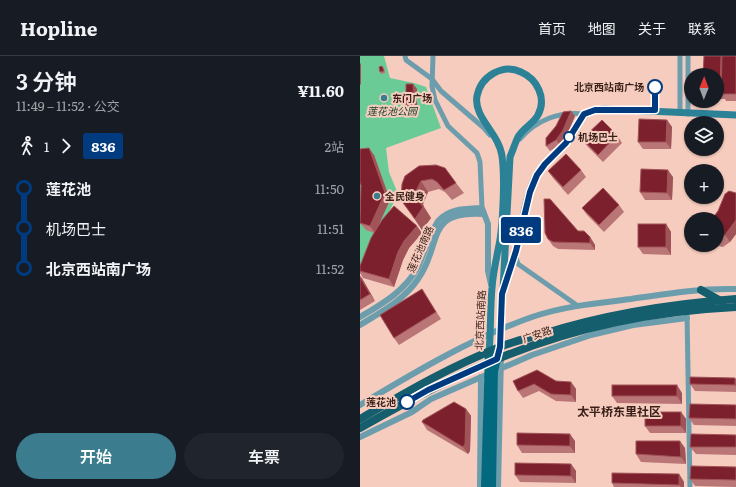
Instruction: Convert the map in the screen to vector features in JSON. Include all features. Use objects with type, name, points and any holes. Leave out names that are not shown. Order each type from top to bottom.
[{"type":"highway","points":[[701,290],[720,300]]},
{"type":"highway","name":"广安路","points":[[361,424],[424,383],[500,347],[566,326],[610,316],[682,304],[736,299]]},
{"type":"highway","name":"广安路","points":[[361,424],[428,390],[487,363],[564,335],[611,323],[736,307]]},
{"type":"main road","name":"北京西站南路","points":[[485,487],[491,372],[499,358],[500,347],[502,294],[507,245],[509,167],[513,148],[518,136],[538,115],[541,99],[536,83],[528,75],[511,69],[501,70],[487,78],[479,90],[477,97],[479,113],[495,135],[502,155],[501,229],[492,289],[489,352],[487,363],[491,372],[492,487]]},
{"type":"main road","points":[[502,294],[516,251],[530,192],[537,175],[545,164],[566,143],[584,114],[595,110],[604,109],[655,110],[684,114],[736,115]]},
{"type":"street","points":[[405,56],[406,60],[432,79],[441,91],[484,128],[502,155]]},
{"type":"street","points":[[433,56],[432,79],[436,100],[448,126],[477,153],[480,162],[482,208],[488,224],[488,271],[492,289]]},
{"type":"street","points":[[680,56],[684,114]]},
{"type":"street","points":[[684,56],[684,114]]},
{"type":"street","points":[[684,114],[688,56]]},
{"type":"street","points":[[513,148],[521,137],[536,124],[562,115],[584,114]]},
{"type":"street","name":"莲花池南路","points":[[360,317],[389,300],[404,286],[418,267],[434,228],[442,216],[455,210],[482,208]]},
{"type":"street","name":"莲花池南路","points":[[360,325],[397,301],[408,291],[425,268],[439,230],[448,218],[458,215],[484,214]]},
{"type":"street","points":[[516,251],[515,257],[518,264],[578,306]]},
{"type":"street","name":"广安路","points":[[490,335],[532,317],[578,306],[701,290],[736,289]]},
{"type":"street","points":[[687,314],[690,487]]},
{"type":"street","name":"广安路","points":[[360,437],[412,412],[431,399],[491,372],[591,335],[687,314]]},
{"type":"street","points":[[360,405],[421,370],[490,335]]},
{"type":"street","name":"北京西站南路","points":[[480,487],[491,372]]},
{"type":"street","name":"北京西站南路","points":[[491,372],[498,487]]},
{"type":"street","points":[[361,424],[389,422]]},
{"type":"green space","name":"莲花池公园","points":[[360,56],[384,56],[390,78],[426,87],[441,128],[386,148],[389,172],[398,194],[360,269]]},
{"type":"building","points":[[704,56],[721,56],[721,68],[703,68]]},
{"type":"building","points":[[722,56],[736,56],[736,94],[724,94],[724,68],[722,68]]},
{"type":"building","points":[[382,66],[384,71],[380,72],[379,67]]},
{"type":"building","points":[[406,84],[413,84],[414,106],[406,106]]},
{"type":"building","points":[[571,111],[563,130],[556,140],[546,146],[546,138],[556,126],[563,112]]},
{"type":"building","points":[[639,119],[667,120],[666,142],[638,142]]},
{"type":"building","points":[[602,120],[617,135],[598,155],[582,139]]},
{"type":"building","name":"全民健身","points":[[369,148],[385,193],[370,226],[360,223],[360,149]]},
{"type":"building","points":[[566,154],[581,170],[563,187],[548,171]]},
{"type":"building","points":[[436,165],[445,168],[456,183],[444,190],[432,179],[421,181],[415,193],[417,199],[423,207],[415,219],[401,200],[402,184],[405,176],[419,166]]},
{"type":"building","points":[[641,169],[668,170],[667,193],[640,192]]},
{"type":"building","points":[[603,188],[619,205],[599,225],[582,208]]},
{"type":"building","points":[[729,191],[736,193],[736,220],[724,236],[724,212],[717,212],[721,204],[724,204],[725,194]]},
{"type":"building","points":[[544,199],[550,199],[578,231],[584,231],[590,237],[590,243],[553,242],[548,239],[545,233]]},
{"type":"building","points":[[394,206],[417,226],[404,241],[398,252],[389,279],[360,271],[360,266],[371,238],[382,220]]},
{"type":"building","points":[[638,224],[666,224],[666,247],[638,247]]},
{"type":"building","points":[[360,277],[370,294],[360,300]]},
{"type":"building","points":[[422,289],[436,312],[394,338],[380,315]]},
{"type":"building","points":[[537,370],[556,381],[571,382],[571,395],[551,394],[534,384],[518,391],[513,381]]},
{"type":"building","points":[[690,377],[735,378],[735,385],[690,384]]},
{"type":"building","points":[[612,385],[677,385],[677,396],[612,396]]},
{"type":"building","points":[[454,402],[466,409],[465,444],[463,447],[422,422]]},
{"type":"building","points":[[690,404],[736,405],[736,419],[689,418]]},
{"type":"building","points":[[645,412],[681,412],[681,426],[645,426]]},
{"type":"building","points":[[517,433],[570,434],[570,446],[517,445]]},
{"type":"building","points":[[691,434],[736,435],[736,447],[690,447]]},
{"type":"building","points":[[636,441],[680,441],[681,457],[636,454]]},
{"type":"building","points":[[515,463],[571,464],[571,476],[515,475]]},
{"type":"building","points":[[691,466],[736,467],[736,480],[690,479]]},
{"type":"building","points":[[612,473],[679,474],[679,485],[612,483]]},
{"type":"bus line","name":"836","points":[[407,402],[428,390],[497,359],[500,347],[502,294],[516,251],[530,192],[537,175],[545,164],[566,143],[584,114],[595,110],[604,109],[655,110],[655,87]]},
{"type":"place","name":"北京西站南广场","points":[[655,87]]},
{"type":"place","name":"东门广场","points":[[384,98]]},
{"type":"place","name":"机场巴士","points":[[569,137]]},
{"type":"place","name":"全民健身","points":[[377,196]]},
{"type":"place","name":"莲花池","points":[[407,402]]},
{"type":"district","name":"太平桥东里社区","points":[[619,412]]}]
